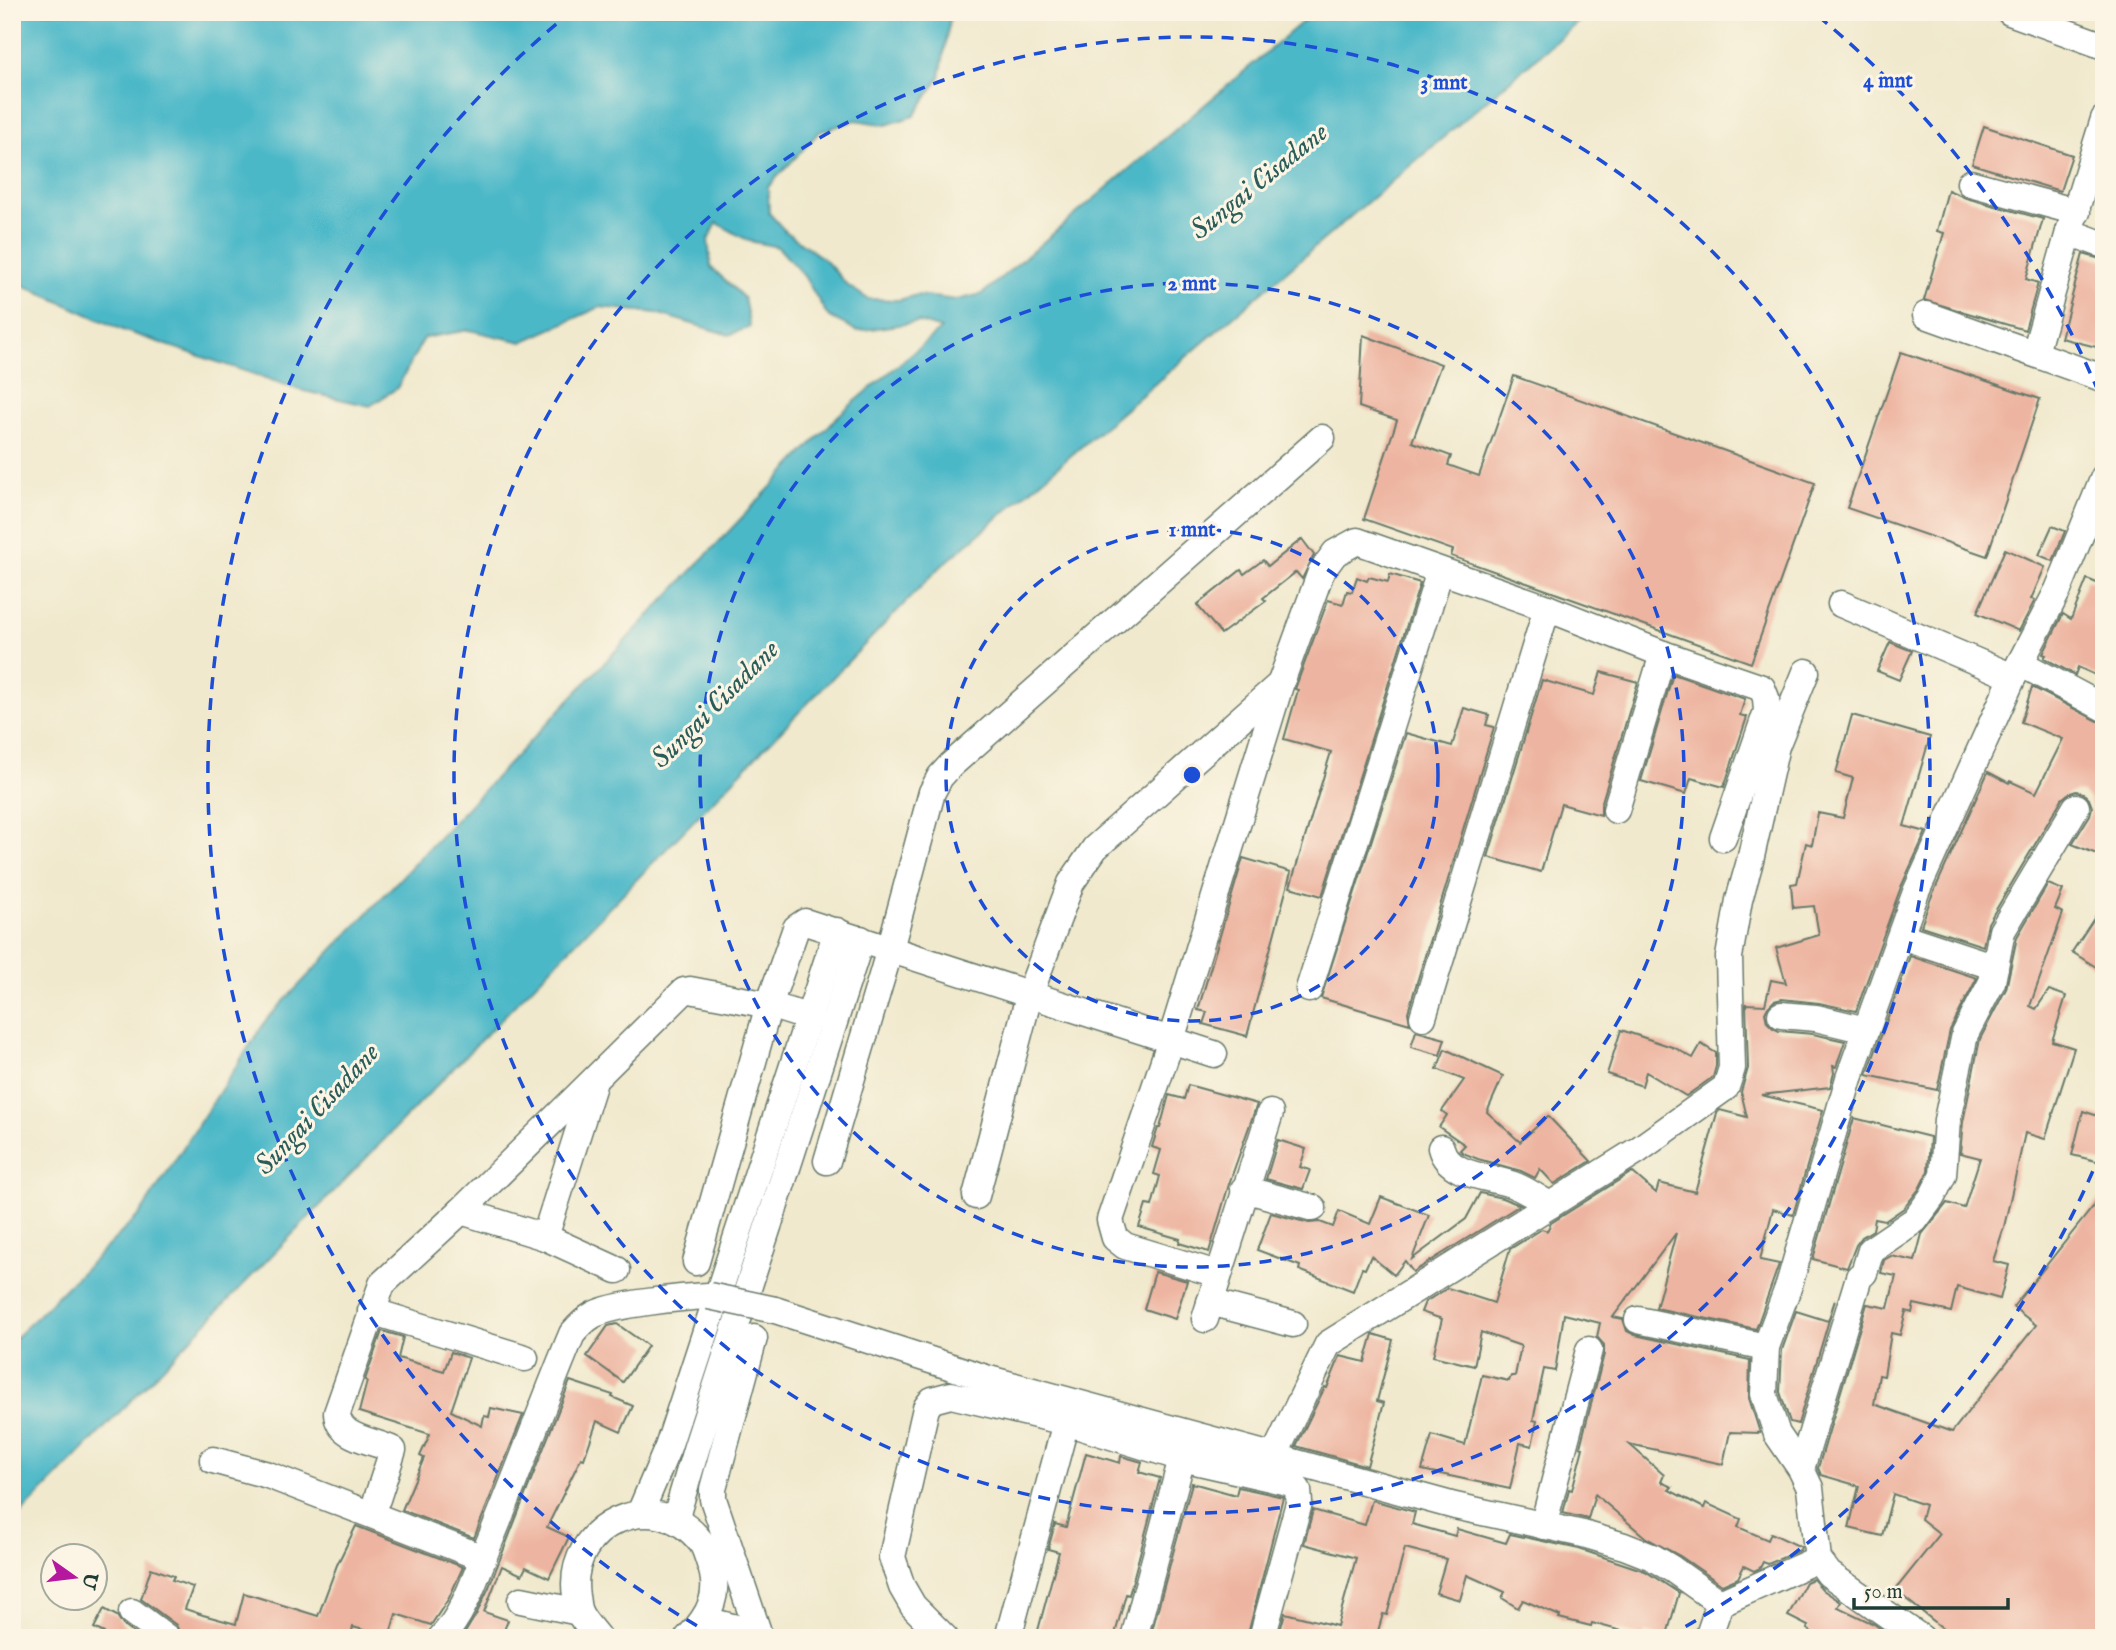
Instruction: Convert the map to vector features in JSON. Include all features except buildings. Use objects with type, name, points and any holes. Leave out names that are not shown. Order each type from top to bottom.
[{"type":"street","points":[[2010,12],[2104,46]]},
{"type":"street","points":[[2035,353],[2104,119]]},
{"type":"street","points":[[1970,183],[2073,222],[2104,245]]},
{"type":"street","points":[[1926,315],[2102,378],[2104,371]]},
{"type":"street","points":[[827,1161],[890,949],[932,792],[940,777],[1322,438]]},
{"type":"street","points":[[1921,1638],[1829,1574],[1818,1559],[1810,1488],[1801,1469],[1777,1434],[1763,1394],[1766,1347],[1789,1285],[1849,1078],[1916,892],[2017,670],[2058,590],[2104,477]]},
{"type":"street","points":[[1217,1274],[1125,1246],[1115,1238],[1110,1220],[1171,1040],[1281,682],[1321,572],[1335,553],[1357,541],[1762,688],[1767,710],[1723,838]]},
{"type":"street","points":[[1309,989],[1440,571]]},
{"type":"street","points":[[1841,604],[2017,670],[2104,708]]},
{"type":"street","points":[[1423,1017],[1547,608]]},
{"type":"street","points":[[1616,810],[1663,654]]},
{"type":"street","points":[[1274,1456],[1328,1345],[1638,1150],[1726,1087],[1732,1068],[1729,957],[1739,900],[1776,746],[1806,672]]},
{"type":"street","points":[[976,1196],[1029,996],[1071,883],[1084,860],[1281,682]]},
{"type":"street","points":[[1801,1469],[1859,1277],[1864,1273],[1871,1250],[1915,1220],[1932,1197],[1943,1175],[1947,1120],[1965,1034],[1992,982],[2002,932],[2076,807]]},
{"type":"street","points":[[696,1262],[769,1005],[796,928],[805,922],[1214,1054]]},
{"type":"street","points":[[640,1513],[668,1447],[810,1018],[849,935]]},
{"type":"street","points":[[676,1520],[849,935]]},
{"type":"street","points":[[1900,936],[1995,967]]},
{"type":"street","points":[[377,1499],[393,1450],[343,1431],[337,1423],[337,1417],[382,1284],[594,1083],[677,997],[687,990],[769,1005],[810,1018]]},
{"type":"street","points":[[1781,1015],[1816,1018],[1866,1030]]},
{"type":"street","points":[[545,1237],[594,1083]]},
{"type":"street","points":[[1270,1113],[1207,1311],[1293,1324]]},
{"type":"street","points":[[1441,1148],[1443,1158],[1468,1173],[1515,1185],[1550,1205]]},
{"type":"street","points":[[1244,1189],[1312,1208]]},
{"type":"street","points":[[461,1211],[545,1237],[617,1270]]},
{"type":"street","points":[[441,1638],[452,1626],[483,1558],[572,1334],[582,1323],[602,1311],[686,1297],[709,1296],[775,1310],[989,1379],[1455,1506],[1583,1534],[1652,1557],[1720,1603]]},
{"type":"street","points":[[371,1311],[524,1358]]},
{"type":"street","points":[[1638,1320],[1766,1347]]},
{"type":"street","points":[[754,1338],[713,1489],[713,1499],[723,1563],[757,1638]]},
{"type":"street","points":[[1543,1525],[1589,1350]]},
{"type":"street","points":[[945,1638],[913,1606],[902,1587],[892,1557],[926,1408],[932,1400],[951,1395],[1066,1422],[1182,1458],[1292,1483],[1298,1490],[1299,1503],[1262,1638]]},
{"type":"street","points":[[1008,1638],[1066,1422]]},
{"type":"street","points":[[1134,1638],[1182,1458]]},
{"type":"street","points":[[213,1460],[268,1475],[483,1558]]},
{"type":"street","points":[[598,1638],[579,1612],[573,1579],[584,1547],[608,1523],[640,1513],[658,1514],[676,1520],[723,1563]]},
{"type":"street","points":[[1708,1638],[1720,1603],[1818,1559]]},
{"type":"street","points":[[723,1563],[713,1598],[696,1629],[741,1629],[757,1638]]},
{"type":"street","points":[[521,1600],[579,1612]]},
{"type":"street","points":[[132,1612],[167,1638]]},
{"type":"water","name":"Sungai Cisadane","points":[[12,12],[951,12],[940,77],[914,116],[886,125],[856,120],[819,132],[768,187],[769,213],[785,231],[825,260],[847,285],[868,299],[899,300],[917,295],[957,300],[982,294],[1314,12],[1590,12],[938,569],[12,1523],[12,1341],[140,1214],[267,1019],[839,415],[941,329],[919,322],[857,331],[828,316],[804,276],[778,247],[749,241],[717,223],[708,240],[711,267],[744,298],[750,327],[729,335],[656,313],[600,307],[522,342],[469,330],[424,338],[397,388],[370,406],[304,391],[125,331],[12,280]]}]
